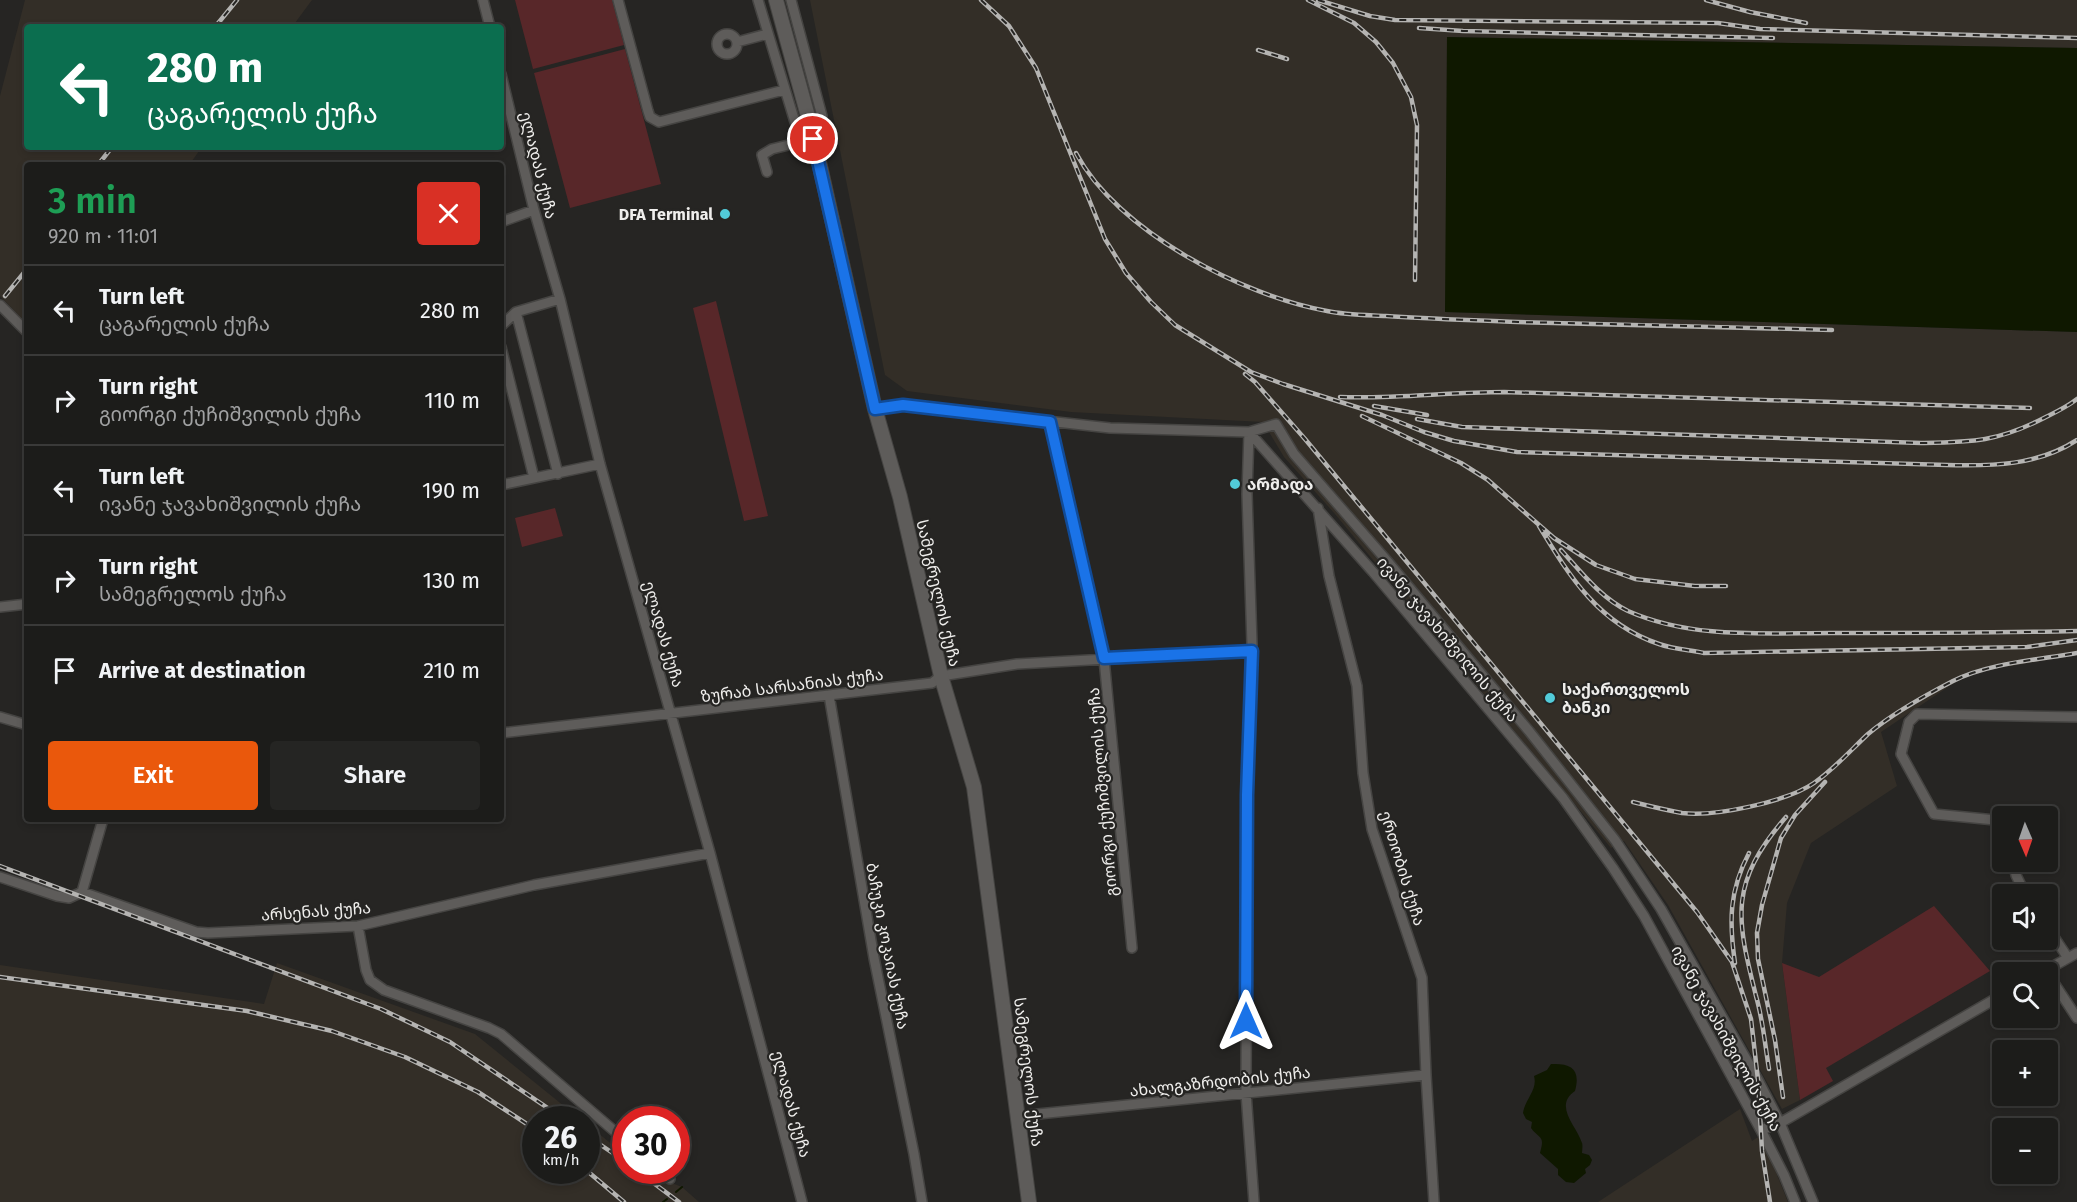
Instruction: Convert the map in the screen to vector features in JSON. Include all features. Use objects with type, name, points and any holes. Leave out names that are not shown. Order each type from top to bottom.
[{"type":"main road","name":"სამეგრელოს ქუჩა","points":[[776,0],[812,135],[875,409],[900,497],[941,676],[974,787],[1029,1202]]},
{"type":"street","points":[[483,0],[488,24]]},
{"type":"street","points":[[618,0],[648,111],[654,120],[659,122],[784,90]]},
{"type":"street","points":[[758,0],[797,126],[812,135]]},
{"type":"street","points":[[767,172],[762,155],[772,149],[812,135],[822,116],[791,0]]},
{"type":"street","points":[[737,42],[767,34]]},
{"type":"street","name":"ელადას ქუჩა","points":[[504,86],[534,210],[561,299],[600,464],[672,714],[802,1202]]},
{"type":"street","points":[[504,221],[534,210]]},
{"type":"street","points":[[504,323],[516,312],[561,299]]},
{"type":"street","points":[[0,305],[24,329]]},
{"type":"street","points":[[516,312],[558,474]]},
{"type":"street","points":[[504,359],[534,478]]},
{"type":"street","points":[[875,409],[903,405],[1110,428],[1249,432],[1276,424],[1294,454],[1440,624],[1615,840],[1661,909],[1758,1080],[1780,1123],[1813,1202]]},
{"type":"street","name":"გიორგი ქუჩიშვილის ქუჩა","points":[[1050,422],[1104,658],[1132,948]]},
{"type":"street","points":[[1249,432],[1247,495],[1252,651],[1247,795],[1246,1093],[1254,1202]]},
{"type":"street","name":"ივანე ჯავახიშვილის ქუჩა","points":[[1249,432],[1318,508],[1563,798],[1613,868],[1644,916],[1761,1130],[1784,1175],[1794,1202]]},
{"type":"street","points":[[504,484],[600,464]]},
{"type":"street","name":"ერთობის ქუჩა","points":[[1318,508],[1329,576],[1357,687],[1363,773],[1372,829],[1422,978],[1434,1202]]},
{"type":"street","points":[[0,607],[24,604]]},
{"type":"street","name":"ზურაბ სარსანიას ქუჩა","points":[[504,733],[932,683],[941,676],[1017,664],[1252,651]]},
{"type":"street","name":"ბაჩუკი კოკაიას ქუჩა","points":[[829,695],[874,958],[922,1202]]},
{"type":"street","points":[[1992,820],[1934,814],[1901,754],[1909,722],[1917,714],[2077,717]]},
{"type":"street","points":[[0,717],[24,724]]},
{"type":"street","points":[[82,892],[102,822]]},
{"type":"street","name":"არსენას ქუჩა","points":[[0,877],[57,896],[69,898],[82,892],[196,932],[358,926],[534,885],[710,853]]},
{"type":"street","points":[[358,926],[370,980],[384,990],[501,1034],[612,1129]]},
{"type":"street","points":[[2058,939],[2073,955],[2058,964]]},
{"type":"street","points":[[2058,991],[2077,1018]]},
{"type":"street","points":[[1761,1130],[1780,1123],[1992,1001]]},
{"type":"street","name":"ახალგაზრდობის ქუჩა","points":[[1018,1116],[1426,1075]]},
{"type":"shaded area","points":[[25,0],[312,0],[294,24],[24,24],[24,150],[200,150],[191,162],[24,162],[24,321],[0,296],[0,96]]},
{"type":"shaded area","points":[[515,0],[612,0],[624,45],[533,69]]},
{"type":"shaded area","points":[[810,0],[2077,0],[2077,48],[1447,37],[1446,312],[2077,332],[2077,655],[1969,673],[1881,732],[1897,786],[1811,843],[1787,903],[1782,963],[1800,1100],[1782,1109],[1668,905],[1624,841],[1611,848],[1335,514],[1284,457],[1263,422],[1071,412],[907,391],[885,375]]},
{"type":"shaded area","points":[[1447,37],[2077,48],[2077,332],[1445,312]]},
{"type":"shaded area","points":[[625,49],[661,184],[570,208],[534,73]]},
{"type":"shaded area","points":[[716,301],[768,516],[744,521],[693,308]]},
{"type":"shaded area","points":[[555,508],[563,536],[522,547],[515,518]]},
{"type":"shaded area","points":[[1934,906],[1990,971],[1826,1068],[1833,1081],[1800,1100],[1782,963],[1819,977]]},
{"type":"shaded area","points":[[277,963],[475,1034],[564,1106],[522,1106],[522,1184],[600,1184],[600,1135],[612,1144],[612,1184],[674,1184],[682,1187],[699,1202],[0,1202],[0,965],[264,1004]]},
{"type":"shaded area","points":[[1551,1064],[1569,1066],[1577,1077],[1575,1091],[1566,1103],[1566,1110],[1582,1143],[1582,1153],[1589,1155],[1592,1160],[1585,1169],[1586,1173],[1574,1183],[1566,1182],[1558,1175],[1558,1169],[1540,1153],[1542,1140],[1531,1128],[1532,1122],[1526,1119],[1523,1113],[1533,1090],[1534,1076],[1547,1070]]},
{"type":"shaded area","points":[[1740,1109],[1752,1141],[1761,1135],[1788,1202],[1598,1202]]},
{"type":"waterway","points":[[676,1192],[682,1187]]},
{"type":"waterway","points":[[663,1202],[667,1199]]},
{"type":"railway","points":[[217,24],[237,0]]},
{"type":"railway","points":[[981,0],[1009,26],[1036,68],[1105,239],[1126,273],[1175,325],[1251,372],[1382,415],[1424,432],[1454,441],[1517,452],[1981,465],[2030,460],[2062,449],[2077,440]]},
{"type":"railway","points":[[1308,0],[1354,23],[1376,42],[1393,63],[1411,97],[1417,125],[1415,280]]},
{"type":"railway","points":[[1318,0],[1370,16],[1395,20],[1718,23],[1760,29],[2077,38]]},
{"type":"railway","points":[[1706,0],[1750,12],[1806,23]]},
{"type":"railway","points":[[1419,28],[1773,38]]},
{"type":"railway","points":[[1258,50],[1287,59]]},
{"type":"railway","points":[[100,162],[110,150]]},
{"type":"railway","points":[[1076,153],[1095,182],[1121,208],[1151,233],[1185,256],[1258,291],[1327,311],[1356,315],[1436,319],[1832,330]]},
{"type":"railway","points":[[5,296],[24,273]]},
{"type":"railway","points":[[1245,374],[1255,382],[1305,439],[1697,912],[1732,962],[1751,1019],[1758,1080],[1762,1151],[1770,1202]]},
{"type":"railway","points":[[1340,397],[1504,392],[2030,408]]},
{"type":"railway","points":[[1417,419],[1462,427],[1939,443],[1984,439],[2012,432],[2053,414],[2077,399]]},
{"type":"railway","points":[[1374,406],[1427,415]]},
{"type":"railway","points":[[1362,416],[1461,463],[1488,480],[1554,538],[1596,565],[1635,579],[1695,586],[1726,586]]},
{"type":"railway","points":[[1539,526],[1562,563],[1588,597],[1603,611],[1638,635],[1670,647],[1704,653],[2027,647],[2077,640]]},
{"type":"railway","points":[[1561,550],[1592,584],[1618,606],[1652,620],[1702,630],[1779,634],[2077,631]]},
{"type":"railway","points":[[1633,802],[1696,814],[1750,807],[1769,802],[1814,783],[1888,719],[1953,681],[1998,666],[2077,653]]},
{"type":"railway","points":[[1783,1097],[1775,1040],[1758,959],[1757,933],[1762,905],[1781,838],[1795,815],[1825,782]]},
{"type":"railway","points":[[1769,1069],[1760,1014],[1744,944],[1742,902],[1746,882],[1754,862],[1786,817]]},
{"type":"railway","points":[[1735,963],[1732,907],[1742,867],[1749,853]]},
{"type":"railway","points":[[0,866],[381,1009],[450,1042],[545,1106]]},
{"type":"railway","points":[[0,977],[247,1011],[332,1031],[405,1057],[478,1092],[522,1121]]},
{"type":"railway","points":[[600,1144],[612,1153]]},
{"type":"railway","points":[[600,1182],[624,1202]]},
{"type":"railway","points":[[655,1184],[679,1202]]},
{"type":"place","name":"DFA Terminal","points":[[725,214]]},
{"type":"place","name":"არმადა","points":[[1235,484]]},
{"type":"place","name":"საქართველოს ბანკი","points":[[1550,698]]},
{"type":"route","points":[[813,139],[875,409],[903,405],[1050,422],[1104,658],[1252,651],[1247,795],[1246,1021]]}]
